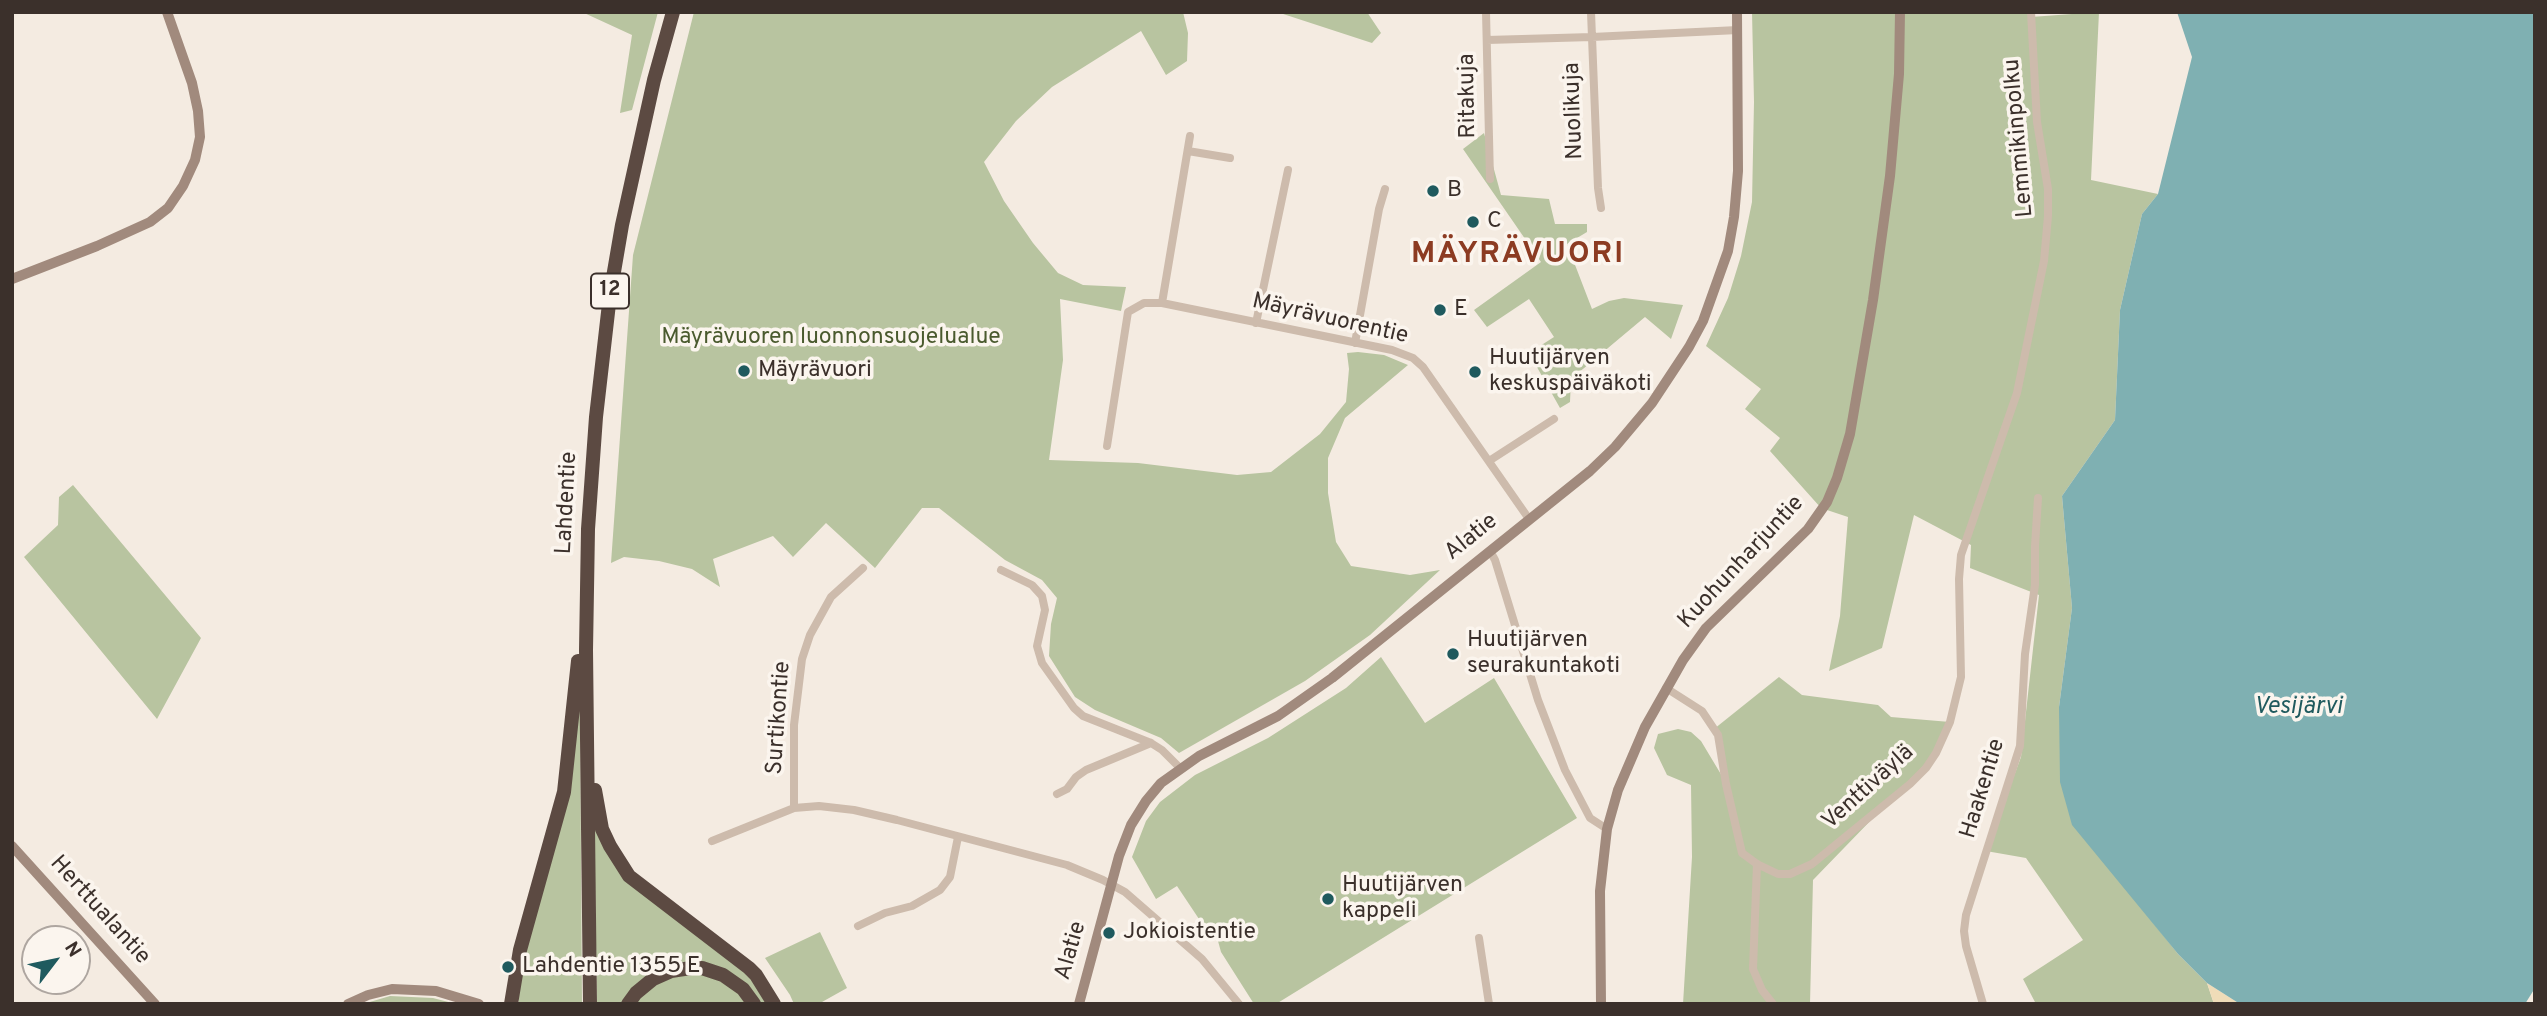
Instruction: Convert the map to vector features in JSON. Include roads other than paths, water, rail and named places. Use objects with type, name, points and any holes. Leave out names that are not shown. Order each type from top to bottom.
[{"type":"highway","name":"Lahdentie","points":[[590,1004],[586,650],[593,445],[610,295],[638,150],[673,12]]},
{"type":"highway","points":[[511,1004],[520,950],[564,792],[587,576]]},
{"type":"highway","points":[[586,650],[595,795],[601,829],[610,846],[622,867],[637,883],[756,975],[774,1004]]},
{"type":"highway","points":[[628,1004],[636,993],[653,979],[671,971],[691,968],[723,975],[743,989],[754,1004]]},
{"type":"street","points":[[12,279],[150,222],[167,208],[183,186],[198,149],[198,111],[192,83],[167,12]]},
{"type":"street","name":"Ritakuja","points":[[1486,12],[1490,179]]},
{"type":"street","name":"Nuolikuja","points":[[1591,12],[1601,208]]},
{"type":"street","name":"Alatie","points":[[1079,1004],[1119,856],[1131,825],[1146,801],[1180,768],[1255,729],[1299,702],[1590,471],[1615,447],[1652,403],[1703,321],[1728,251],[1738,171],[1737,12]]},
{"type":"street","name":"Kuohunharjuntie","points":[[1601,1004],[1600,891],[1607,829],[1622,780],[1645,727],[1666,688],[1706,628],[1808,529],[1827,502],[1837,478],[1850,434],[1873,300],[1888,190],[1899,74],[1900,12]]},
{"type":"street","name":"Lemmikinpolku","points":[[2017,393],[2043,261],[2048,216],[2048,189],[2037,122],[2031,12]]},
{"type":"street","points":[[1487,40],[1738,30]]},
{"type":"street","points":[[1162,303],[1190,136]]},
{"type":"street","points":[[1188,151],[1230,158]]},
{"type":"street","points":[[1256,323],[1288,170]]},
{"type":"street","points":[[1355,343],[1385,189]]},
{"type":"street","name":"Mäyrävuorentie","points":[[1107,446],[1128,312],[1144,303],[1162,303],[1392,350],[1413,358],[1423,367],[1529,519]]},
{"type":"street","name":"Venttiväylä","points":[[1757,864],[1778,874],[1790,874],[1812,864],[1910,785],[1936,753],[1950,722],[1961,677],[1959,579],[1962,555],[2017,393]]},
{"type":"street","points":[[1489,461],[1555,419]]},
{"type":"street","name":"Haakentie","points":[[1983,1004],[1964,931],[1966,915],[2020,746],[2025,654],[2035,585],[2038,498]]},
{"type":"street","points":[[1490,551],[1538,700],[1565,770],[1590,818],[1607,829]]},
{"type":"street","name":"Surtikontie","points":[[794,808],[794,725],[802,659],[810,635],[831,597],[863,568]]},
{"type":"street","points":[[1001,570],[1032,585],[1042,596],[1045,610],[1037,646],[1042,663],[1074,708],[1083,716],[1151,743],[1180,768]]},
{"type":"street","points":[[1666,688],[1702,711],[1718,735],[1742,853],[1757,864],[1753,969],[1762,990],[1773,1004]]},
{"type":"street","points":[[1057,794],[1067,789],[1076,777],[1086,770],[1151,743]]},
{"type":"street","points":[[712,841],[794,808],[820,806],[854,810],[1067,865],[1125,892],[1202,959],[1239,1004]]},
{"type":"street","points":[[858,926],[886,913],[912,906],[940,890],[950,877],[958,837]]},
{"type":"street","name":"Herttualantie","points":[[12,846],[155,1004]]},
{"type":"street","points":[[1479,938],[1489,1004]]},
{"type":"street","points":[[348,1004],[382,991],[404,989],[436,991],[479,1004]]},
{"type":"water","name":"Vesijärvi","points":[[2177,12],[2535,12],[2535,988],[2525,1004],[2240,1004],[2207,983],[2178,954],[2072,825],[2060,782],[2059,707],[2072,608],[2062,496],[2115,420],[2120,310],[2142,214],[2158,194],[2192,57]]},
{"type":"place","name":"B","points":[[1433,191]]},
{"type":"place","name":"C","points":[[1473,222]]},
{"type":"place","name":"E","points":[[1440,310]]},
{"type":"place","name":"Mäyrävuori","points":[[744,371]]},
{"type":"place","name":"Huutijärven keskuspäiväkoti","points":[[1475,372]]},
{"type":"place","name":"Huutijärven seurakuntakoti","points":[[1453,654]]},
{"type":"place","name":"Huutijärven kappeli","points":[[1328,899]]},
{"type":"place","name":"Jokioistentie","points":[[1109,933]]},
{"type":"place","name":"Lahdentie 1355 E","points":[[508,967]]},
{"type":"district","name":"MÄYRÄVUORI","points":[[1518,256]]},
{"type":"park label","name":"Mäyrävuoren luonnonsuojelualue","points":[[831,338]]}]
